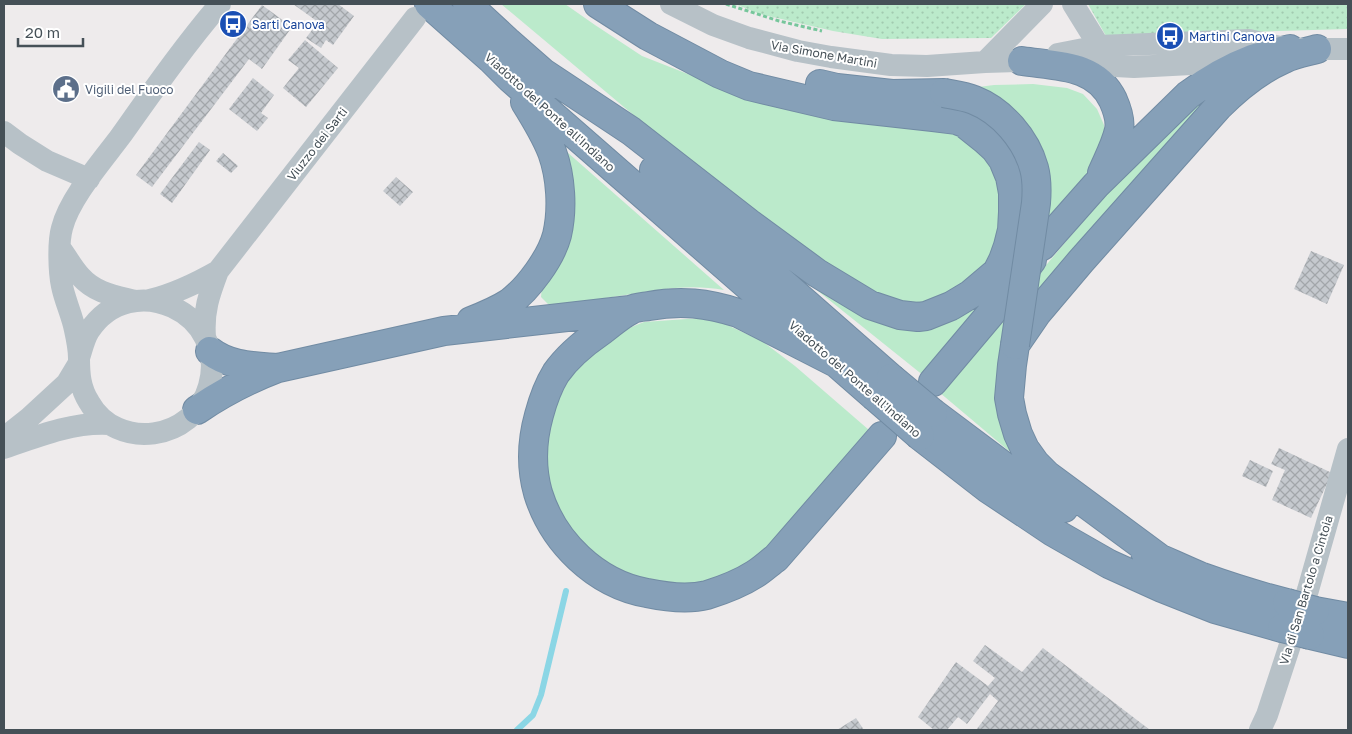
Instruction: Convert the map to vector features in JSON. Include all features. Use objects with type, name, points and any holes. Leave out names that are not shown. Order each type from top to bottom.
[{"type":"highway","name":"Viadotto del Ponte all'Indiano","points":[[467,4],[503,59],[542,72],[883,387],[927,424],[987,488],[1053,532],[1109,564],[1215,609],[1348,617]]},
{"type":"highway","points":[[598,4],[642,32],[728,78],[761,90],[834,106],[956,120],[964,123],[995,149],[1010,177],[1013,193],[1013,212],[1008,246],[996,272]]},
{"type":"highway","name":"Viadotto del Ponte all'Indiano","points":[[422,11],[503,59],[836,363],[883,387]]},
{"type":"highway","points":[[673,48],[762,72],[836,88],[892,94],[944,93],[957,95],[973,100],[1003,119],[1021,140],[1028,152],[1034,169],[1037,189],[1012,364],[1009,398],[1018,434],[1025,449],[1035,463],[1162,560]]},
{"type":"highway","points":[[1015,345],[1037,313],[1068,276],[1218,107],[1246,82],[1264,70],[1284,59],[1317,48]]},
{"type":"highway","points":[[933,382],[1003,299],[1042,246],[1096,185],[1188,95],[1222,72],[1252,59],[1290,49]]},
{"type":"highway","points":[[444,331],[509,303],[538,273],[556,236],[560,211],[559,184],[552,153],[542,128],[503,59]]},
{"type":"highway","points":[[1022,61],[1079,70],[1092,76],[1112,97],[1119,114],[1119,132],[1096,185]]},
{"type":"highway","points":[[542,72],[631,131],[749,223],[817,273],[870,305],[887,311],[908,316],[926,316],[942,310],[962,300],[996,272],[1042,246]]},
{"type":"highway","points":[[197,410],[224,393],[278,368],[444,331],[680,302],[698,303],[738,313],[836,363]]},
{"type":"highway","points":[[632,309],[581,346],[557,372],[543,400],[537,420],[534,442],[533,461],[535,479],[543,506],[550,519],[579,559],[611,581],[640,592],[683,598],[705,595],[749,577],[776,558],[882,436]]},
{"type":"highway","points":[[208,344],[217,356],[231,362],[278,368]]},
{"type":"highway","name":"Viadotto del Ponte all'Indiano","points":[[927,424],[1013,473],[1080,518],[1128,545],[1200,576],[1300,614],[1348,644]]},
{"type":"street","points":[[60,248],[81,278],[92,286],[109,295],[164,303],[177,308],[198,326],[208,344],[212,363],[210,382],[204,400],[187,420],[175,428],[162,432],[135,434],[110,424],[98,415],[89,404],[79,378],[79,361],[74,327],[62,284],[60,248],[65,218],[88,179],[220,4]]},
{"type":"street","name":"Via Simone Martini","points":[[671,4],[713,25],[749,38],[798,51],[891,65],[927,66],[1022,61],[1134,67],[1229,62],[1290,49],[1348,48]]},
{"type":"street","points":[[985,62],[1042,4]]},
{"type":"street","points":[[1073,4],[1099,46]]},
{"type":"street","name":"Viuzzo dei Sarti","points":[[208,344],[204,317],[218,271],[422,11]]},
{"type":"street","name":"Via Simone Martini","points":[[1022,61],[1099,46],[1249,40],[1290,49]]},
{"type":"street","points":[[4,132],[47,161],[88,179]]},
{"type":"street","name":"Viuzzo dei Sarti","points":[[143,301],[166,296],[218,271]]},
{"type":"street","points":[[4,438],[67,383],[79,361],[83,344],[98,320],[109,311],[121,305],[143,301]]},
{"type":"street","points":[[4,448],[66,428],[88,424],[110,424]]},
{"type":"street","name":"Via di San Bartolo a Cintoia","points":[[1260,730],[1268,715],[1300,614],[1348,449]]},
{"type":"path","points":[[726,4],[779,21],[830,33]]},
{"type":"green space","points":[[501,4],[565,4],[642,56],[731,91],[954,131],[973,143],[993,168],[1001,194],[1004,211],[991,257],[975,278],[958,289],[932,300],[915,303],[883,303],[780,238]]},
{"type":"green space","points":[[735,4],[1026,4],[991,38],[882,39],[833,31],[760,14]]},
{"type":"green space","points":[[1088,4],[1348,4],[1348,29],[1106,36]]},
{"type":"green space","points":[[1234,72],[1035,300],[1037,276],[1131,164]]},
{"type":"green space","points":[[1033,84],[1067,88],[1083,94],[1097,109],[1104,125],[1104,145],[1097,166],[1044,222],[1046,176],[963,89],[994,85]]},
{"type":"green space","points":[[567,152],[724,290],[700,287],[678,288],[555,306],[548,304],[541,297],[542,286],[562,157]]},
{"type":"green space","points":[[793,271],[859,313],[1003,290],[924,376]]},
{"type":"green space","points":[[1010,307],[1012,448],[1009,451],[939,392]]},
{"type":"green space","points":[[701,318],[725,324],[762,341],[795,366],[869,430],[770,551],[738,574],[705,584],[676,587],[606,568],[576,543],[557,511],[548,485],[545,455],[551,417],[568,380],[595,350],[619,332],[644,322]]},
{"type":"building","points":[[293,4],[338,4],[354,16],[333,45],[326,40],[321,48],[306,38],[318,22]]},
{"type":"building","points":[[262,5],[292,27],[262,69],[249,59],[152,187],[136,175]]},
{"type":"building","points":[[305,40],[338,68],[306,107],[283,88],[299,68],[288,60]]},
{"type":"building","points":[[253,78],[274,95],[261,113],[268,118],[257,131],[229,109]]},
{"type":"building","points":[[199,142],[210,150],[172,203],[160,194]]},
{"type":"building","points":[[223,153],[238,166],[231,173],[216,161]]},
{"type":"building","points":[[396,177],[413,192],[400,206],[383,191]]},
{"type":"building","points":[[1311,251],[1344,265],[1327,304],[1294,289]]},
{"type":"building","points":[[1279,448],[1332,473],[1311,518],[1272,500],[1285,470],[1271,464]]},
{"type":"building","points":[[1250,460],[1273,471],[1266,487],[1242,476]]},
{"type":"building","points":[[985,645],[1022,672],[1043,648],[1150,730],[976,730],[998,701],[990,694],[967,724],[958,717],[947,730],[934,730],[918,717],[956,662],[988,686],[995,678],[973,661]]},
{"type":"building","points":[[856,718],[864,730],[837,730]]},
{"type":"waterway","points":[[517,730],[533,715],[541,695],[566,591]]},
{"type":"place","name":"Sarti Canova","points":[[233,24]]},
{"type":"place","name":"Martini Canova","points":[[1170,36]]},
{"type":"place","name":"Vigili del Fuoco","points":[[66,89]]}]
